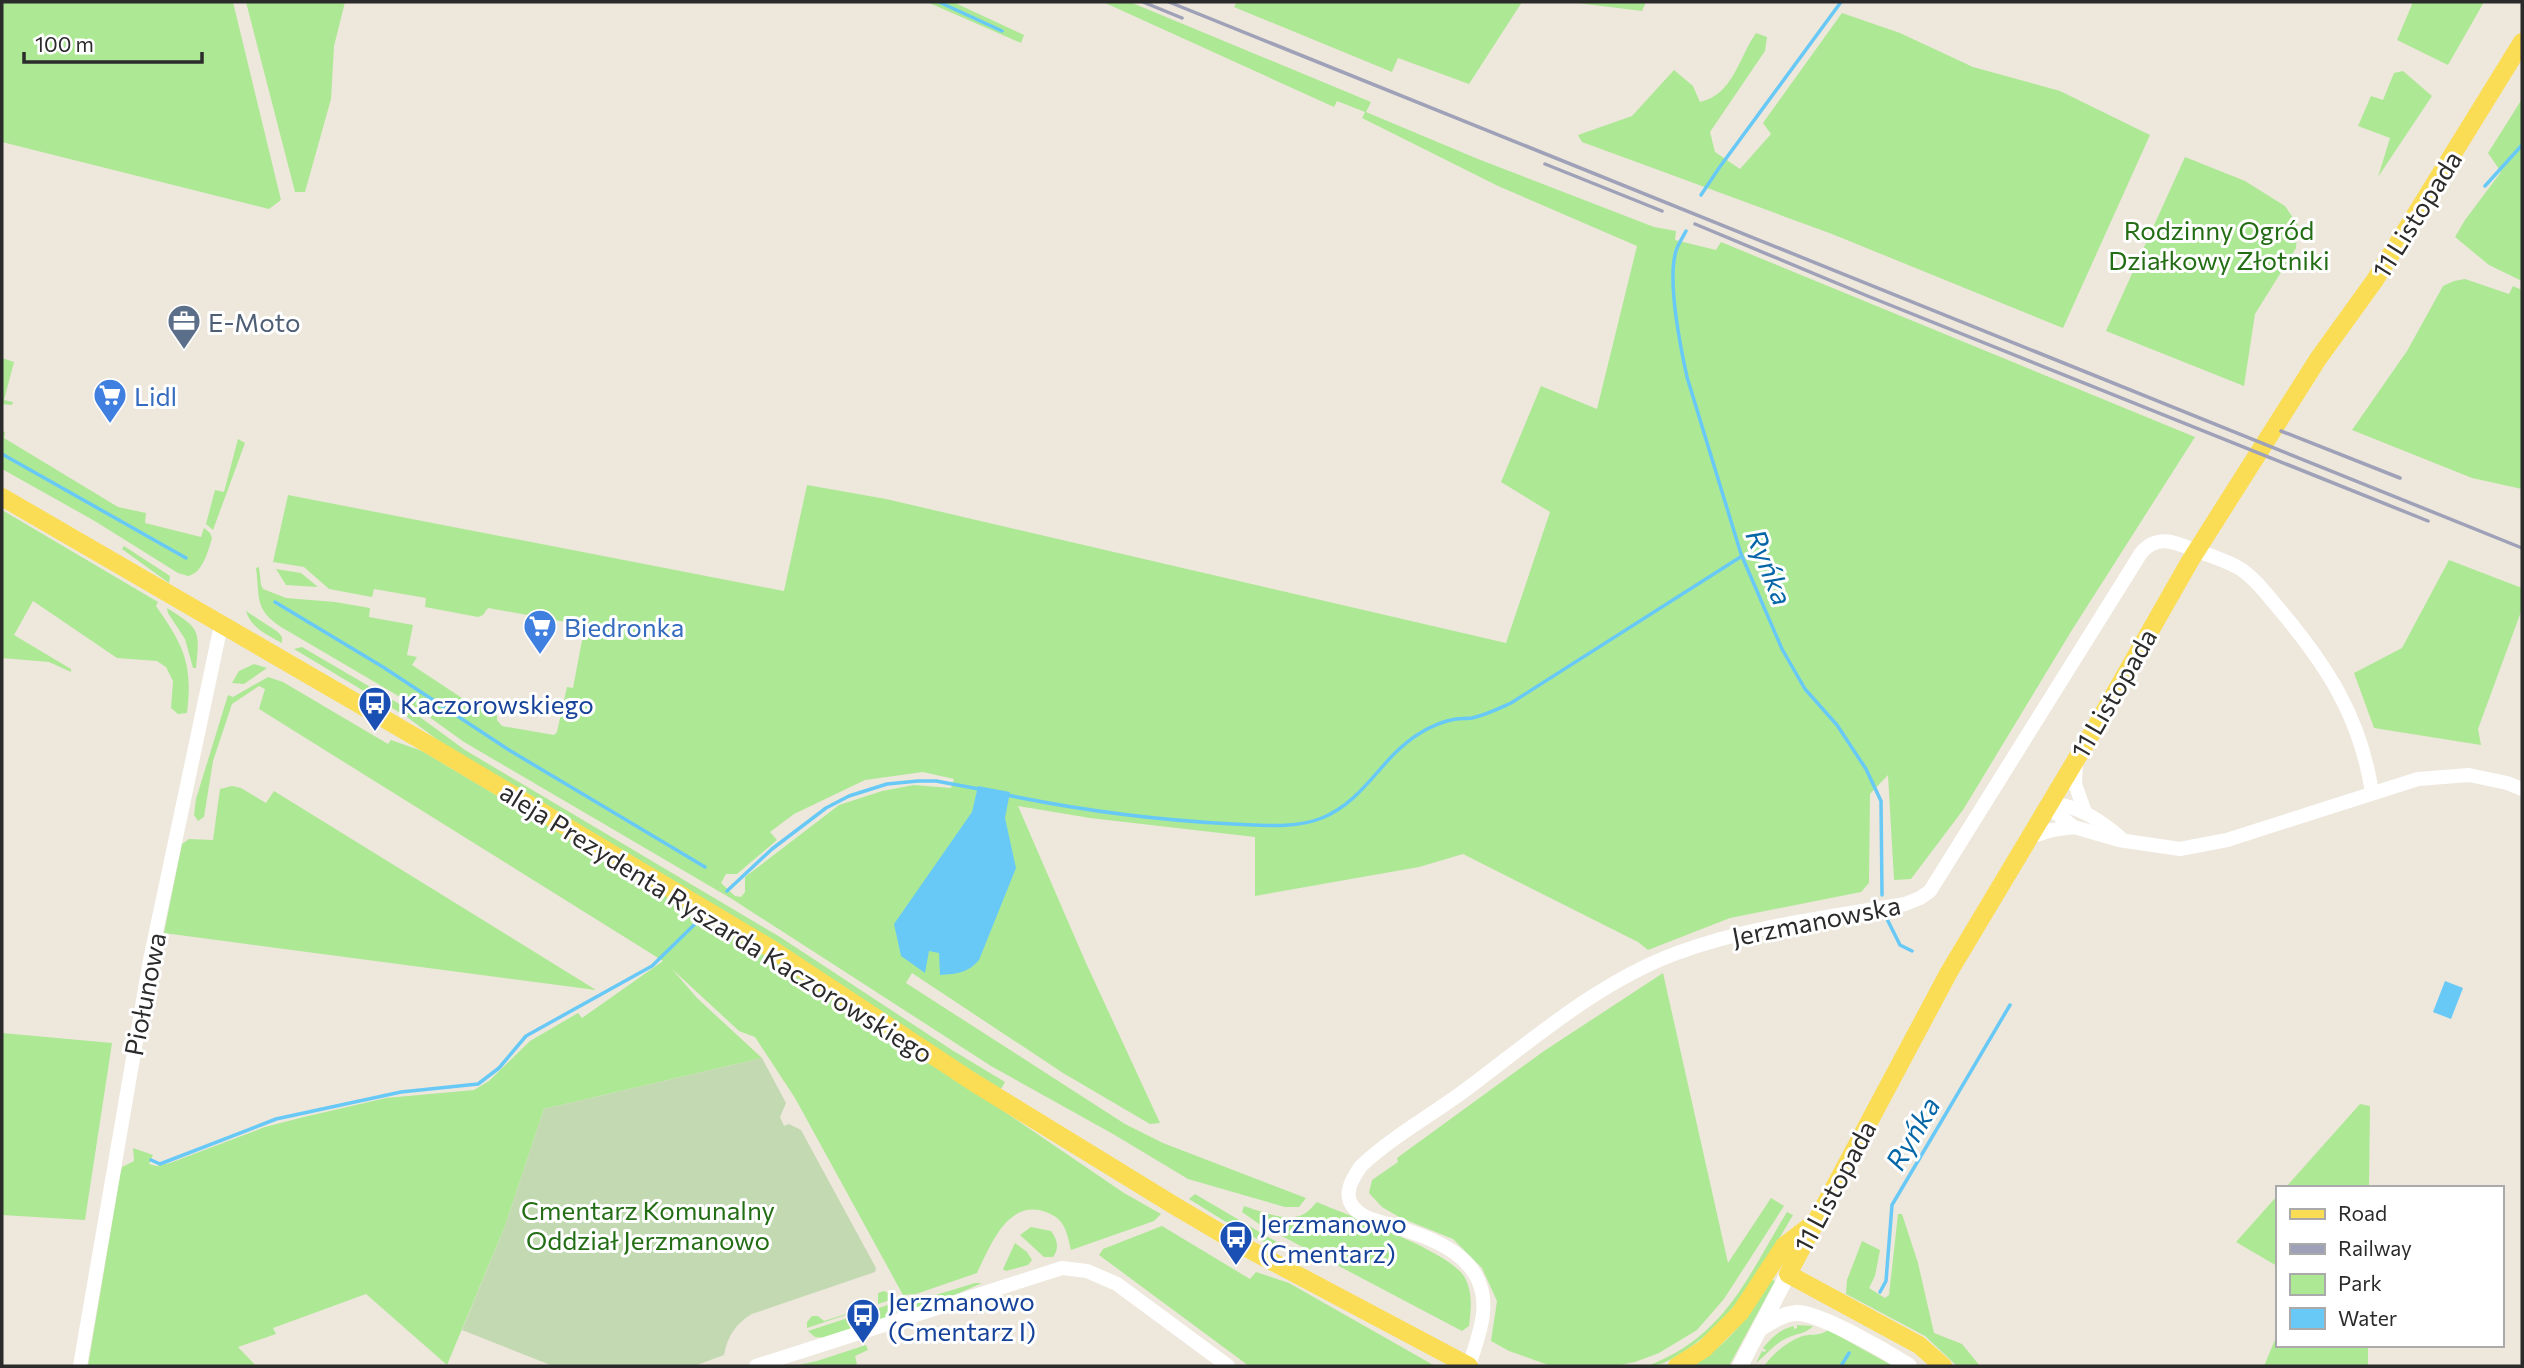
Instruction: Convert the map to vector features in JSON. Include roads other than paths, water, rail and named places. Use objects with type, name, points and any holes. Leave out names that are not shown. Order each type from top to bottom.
[{"type":"main road","name":"11 Listopada","points":[[1741,1366],[1813,1223],[1943,982],[2078,757],[2180,577],[2318,359],[2375,280],[2522,42]]},
{"type":"main road","name":"aleja Prezydenta Ryszarda Kaczorowskiego","points":[[2,497],[431,746],[770,948],[973,1082],[1175,1206],[1241,1245],[1463,1363]]},
{"type":"main road","points":[[1677,1366],[1704,1349],[1740,1313],[1784,1247],[1813,1223]]},
{"type":"main road","points":[[1788,1274],[1919,1345],[1943,1366]]},
{"type":"main road","points":[[1762,1328],[1780,1317],[1806,1314],[1824,1320],[1909,1366]]},
{"type":"street","name":"Jerzmanowska","points":[[1463,1363],[1483,1315],[1482,1296],[1473,1272],[1461,1257],[1442,1244],[1357,1212],[1348,1197],[1349,1185],[1361,1166],[1570,1012],[1633,972],[1675,953],[1709,942],[1779,925],[1894,906],[1920,898],[1936,884],[2141,553],[2150,545],[2160,541],[2176,543],[2240,569],[2251,577],[2311,647],[2343,699],[2357,734],[2372,793]]},
{"type":"street","name":"Piołunowa","points":[[80,1366],[152,947],[221,625]]},
{"type":"street","points":[[2078,757],[2075,785],[2085,812]]},
{"type":"street","points":[[2049,803],[2057,814],[2074,827],[2165,848],[2200,847],[2418,779],[2454,776],[2487,779],[2522,789]]},
{"type":"street","points":[[2049,803],[2085,812],[2123,840]]},
{"type":"street","points":[[2027,838],[2074,827]]},
{"type":"street","points":[[756,1366],[1062,1268],[1087,1271],[1117,1284],[1228,1366]]},
{"type":"water","points":[[978,786],[1010,792],[1005,818],[1016,868],[979,960],[971,968],[961,972],[940,975],[939,953],[929,951],[925,973],[901,956],[894,924],[972,812]]},
{"type":"water","points":[[2445,981],[2463,988],[2451,1019],[2433,1012]]},
{"type":"waterway","points":[[939,2],[1002,31]]},
{"type":"waterway","name":"Ryńka","points":[[1701,195],[1841,2]]},
{"type":"waterway","points":[[2485,186],[2522,145]]},
{"type":"waterway","name":"Ryńka","points":[[1686,231],[1676,251],[1673,279],[1687,377],[1741,554],[1782,649],[1805,689],[1837,725],[1866,769],[1881,801],[1882,895]]},
{"type":"waterway","points":[[2,454],[186,558]]},
{"type":"waterway","points":[[1007,795],[1064,806],[1176,820],[1290,825],[1322,818],[1350,801],[1404,745],[1421,732],[1446,721],[1477,717],[1511,703],[1742,556]]},
{"type":"waterway","points":[[275,602],[383,667],[509,750],[705,867]]},
{"type":"waterway","points":[[727,891],[772,849],[826,808],[849,796],[887,784],[918,781],[936,781],[979,789]]},
{"type":"waterway","name":"Ryńka","points":[[1887,919],[1900,945],[1912,951]]},
{"type":"waterway","points":[[151,1160],[160,1164],[276,1119],[401,1092],[478,1084],[499,1068],[526,1036],[652,966],[695,924]]},
{"type":"waterway","name":"Ryńka","points":[[1880,1292],[1886,1281],[1892,1205],[2010,1005]]},
{"type":"waterway","name":"Ryńka","points":[[1841,1366],[1849,1353]]},
{"type":"railway","points":[[1143,2],[1182,18]]},
{"type":"railway","points":[[1169,2],[2522,548]]},
{"type":"railway","points":[[1545,164],[1662,211]]},
{"type":"railway","points":[[1695,224],[2428,521]]},
{"type":"railway","points":[[2281,431],[2400,478]]},
{"type":"place","name":"E-Moto","points":[[184,351]]},
{"type":"place","name":"Lidl","points":[[110,425]]},
{"type":"place","name":"Biedronka","points":[[540,656]]},
{"type":"place","name":"Kaczorowskiego","points":[[375,733]]},
{"type":"place","name":"Jerzmanowo (Cmentarz)","points":[[1236,1267]]},
{"type":"place","name":"Jerzmanowo (Cmentarz I)","points":[[863,1345]]},
{"type":"park label","name":"Rodzinny Ogród Działkowy Złotniki","points":[[2219,244]]},
{"type":"park label","name":"Cmentarz Komunalny Oddział Jerzmanowo","points":[[648,1224]]}]
